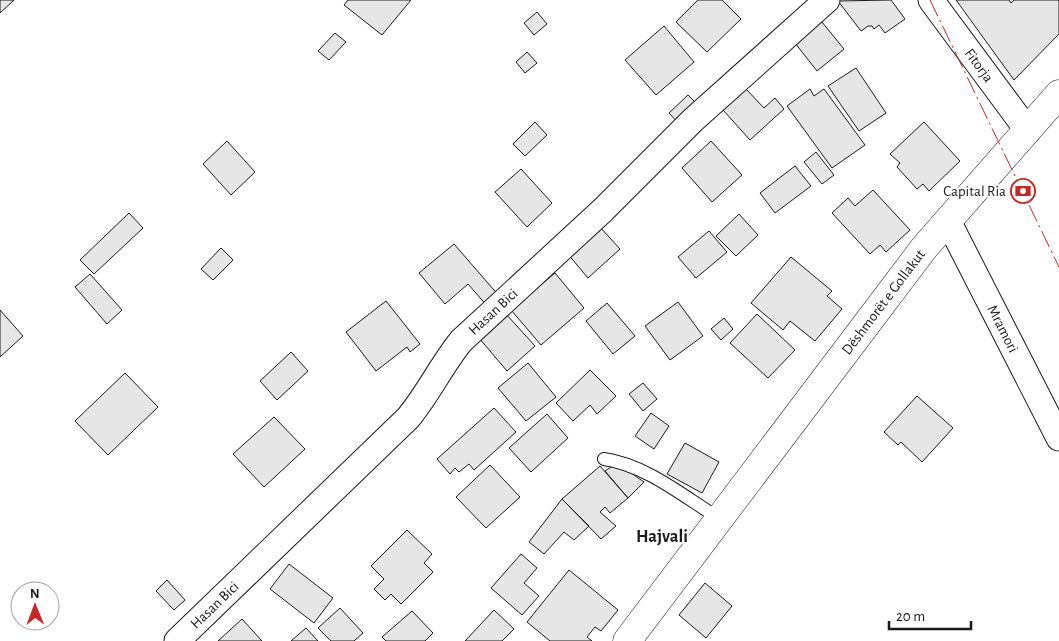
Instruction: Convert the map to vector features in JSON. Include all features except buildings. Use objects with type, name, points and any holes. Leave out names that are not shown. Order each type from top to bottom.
[{"type":"street","name":"Hasan Bici","points":[[177,641],[408,418],[425,398],[447,359],[461,341],[603,210],[693,120],[827,0]]},
{"type":"street","name":"Fitorja","points":[[931,0],[1028,131]]},
{"type":"street","name":"Dëshmorët e Gollakut","points":[[627,641],[924,248],[1059,94]]},
{"type":"street","name":"Mramori","points":[[948,221],[1059,438]]},
{"type":"lane","points":[[604,459],[624,462],[647,473],[720,519]]},
{"type":"power","points":[[930,0],[1059,267]]},
{"type":"place","name":"Capital Ria","points":[[1023,191]]},
{"type":"district","name":"Hajvali","points":[[662,537]]}]
